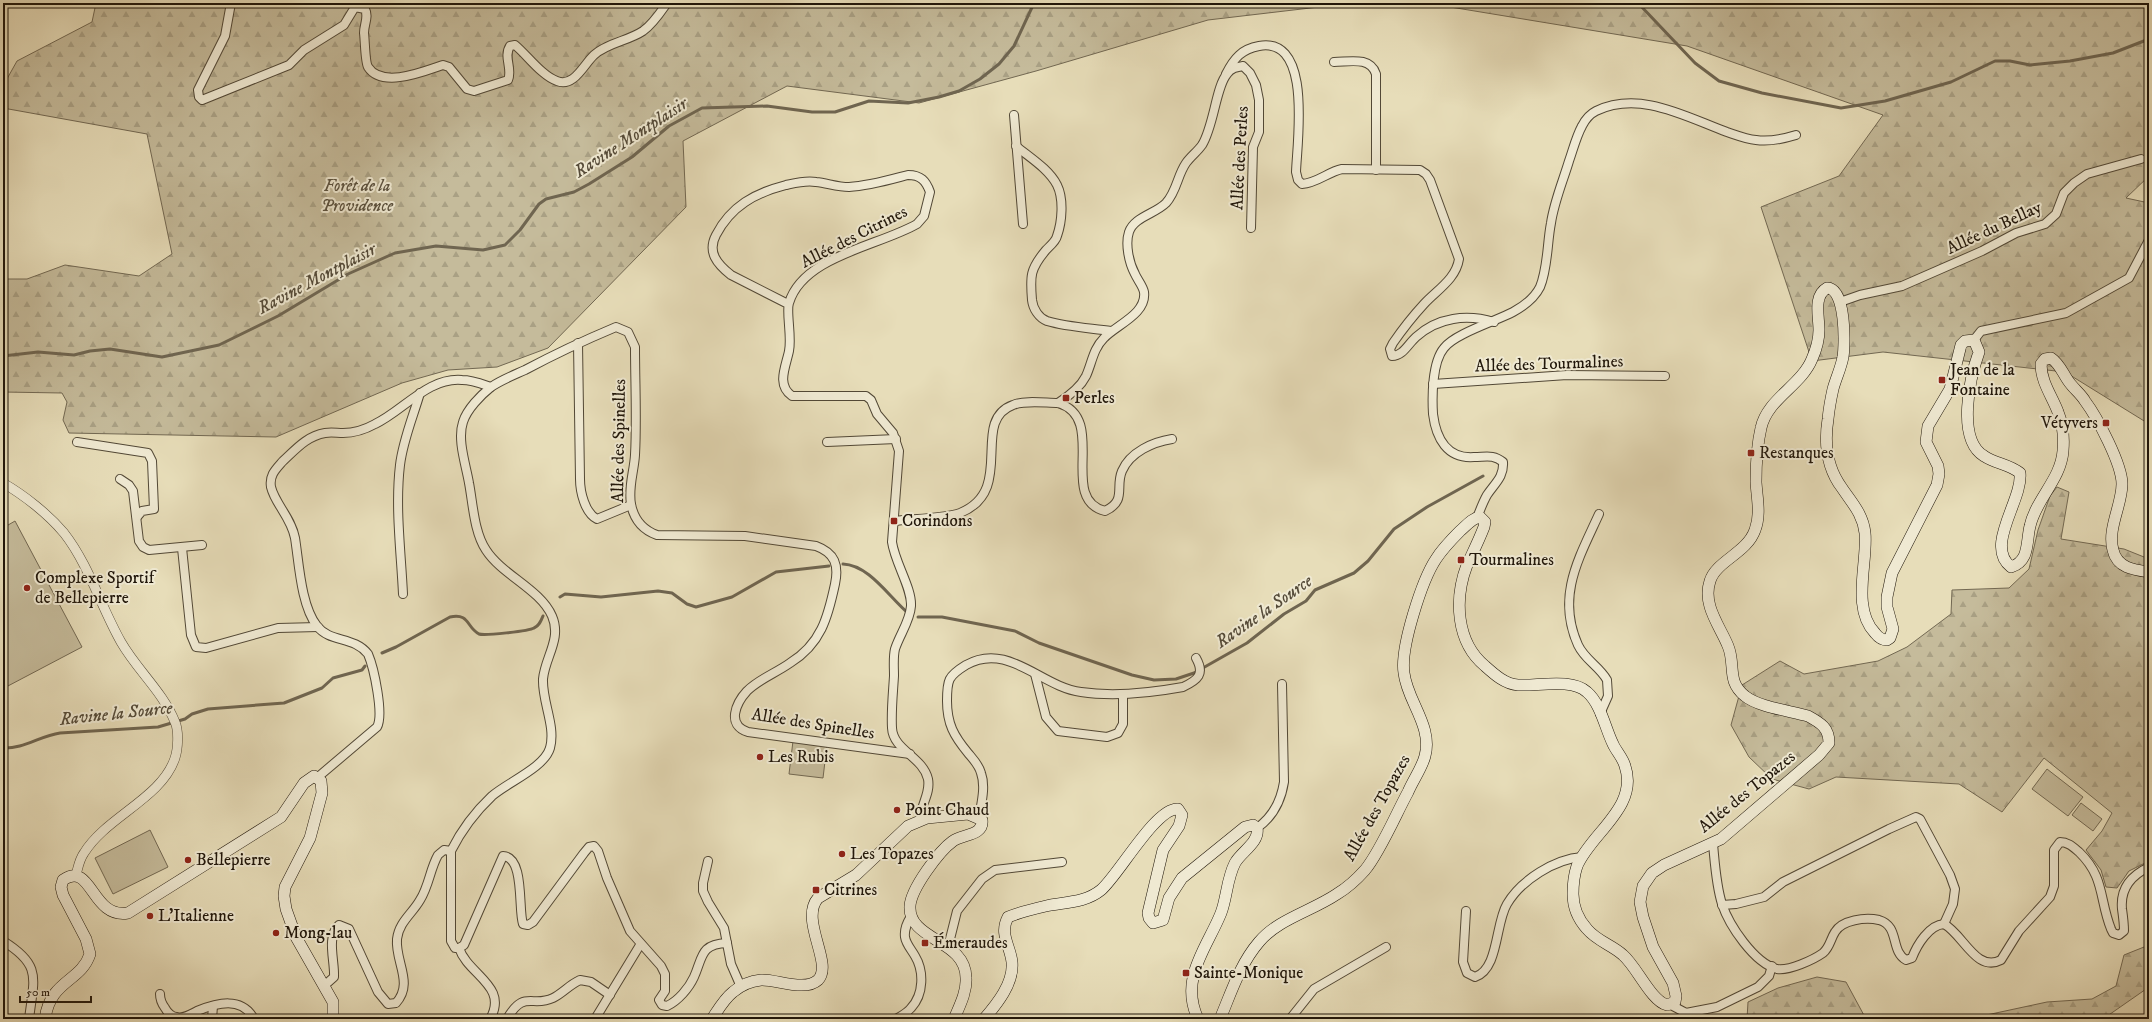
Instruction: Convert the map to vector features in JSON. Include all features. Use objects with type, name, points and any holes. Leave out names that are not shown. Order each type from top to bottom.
[{"type":"main road","name":"Allée des Topazes","points":[[1671,1005],[1675,1002],[1675,989],[1653,946],[1643,917],[1640,902],[1643,886],[1652,873],[1664,865],[1713,844],[1730,832],[1813,760],[1829,743],[1827,729],[1816,720],[1808,716],[1752,701],[1740,691],[1732,674],[1729,647],[1710,607],[1708,589],[1710,580],[1721,566],[1738,553],[1751,538],[1757,523],[1757,463],[1763,421],[1777,400],[1798,381],[1812,359],[1818,339],[1818,301],[1821,294],[1824,290],[1831,288],[1840,302]]},
{"type":"main road","points":[[1840,302],[1845,341],[1841,369],[1833,390],[1827,421],[1826,449],[1833,474],[1859,511],[1864,522],[1866,534],[1862,600],[1871,630],[1883,640],[1890,638],[1893,629],[1887,607],[1887,597],[1892,573],[1937,484],[1938,466],[1926,442],[1928,426],[1950,389],[1961,345],[1965,341],[1974,340],[1980,352],[1971,380],[1968,425],[1971,439],[1978,451],[1985,457],[2003,463],[2020,473],[2021,481],[2006,524],[2001,546],[2002,553],[2008,564],[2011,567],[2022,562],[2025,555],[2030,524],[2061,462],[2064,442],[2061,421],[2041,373],[2041,364],[2045,359],[2051,358],[2056,362],[2069,382],[2085,400],[2114,454],[2119,469],[2122,484],[2112,539],[2113,550],[2117,560],[2129,569],[2149,572]]},
{"type":"main road","points":[[1477,518],[1483,519],[1484,527],[1467,566],[1459,608],[1464,636],[1480,662],[1505,682],[1516,685],[1557,684],[1579,686],[1587,692],[1594,701],[1613,745],[1625,764],[1629,780],[1628,788],[1605,828],[1582,857],[1573,882],[1574,905],[1579,918],[1588,930],[1600,941],[1630,961],[1658,1002],[1671,1005]]},
{"type":"main road","name":"Allée des Topazes","points":[[1220,1019],[1232,988],[1248,956],[1260,941],[1284,922],[1309,911],[1352,883],[1366,869],[1391,825],[1425,755],[1426,741],[1424,728],[1404,675],[1403,662],[1406,644],[1426,577],[1436,559],[1447,544],[1477,518]]},
{"type":"main road","points":[[45,1019],[50,998],[84,966],[90,954],[90,947],[63,895],[61,887],[63,880],[76,875],[86,882],[102,905],[110,911],[116,914],[128,913],[276,820],[289,806],[304,783],[310,777],[318,777],[322,784],[322,793],[310,838],[285,887],[284,896],[286,909],[296,937],[325,985],[333,1002],[333,1019]]},
{"type":"main road","points":[[984,1019],[1010,980],[1012,962],[1004,931],[1004,925],[1008,917],[1034,909],[1074,903],[1101,891],[1149,830],[1169,811],[1178,810],[1182,815],[1181,821],[1163,850],[1148,913],[1149,918],[1153,923],[1159,923],[1163,920],[1169,898],[1182,878],[1245,827],[1253,825],[1257,828],[1258,833],[1231,871],[1221,911],[1196,963],[1192,986],[1194,1012],[1198,1019]]},
{"type":"main road","points":[[712,1019],[724,1001],[741,986],[761,980],[802,985],[818,980],[822,969],[811,915],[814,902],[822,894],[856,875],[908,826],[921,820],[968,814],[979,818],[982,824],[977,832],[955,840],[936,858],[914,893],[910,905],[911,916],[925,933],[956,953],[962,961],[966,979],[954,1019]]},
{"type":"street","points":[[231,3],[225,36],[198,90],[199,97],[202,100],[289,65],[304,50],[344,25],[355,7],[365,9],[367,14],[364,31],[368,66],[374,73],[392,78],[404,77],[443,65],[449,67],[467,90],[474,91],[508,80],[511,74],[507,60],[508,49],[510,46],[515,45],[527,58],[556,81],[566,82],[577,76],[583,66],[595,53],[643,31],[667,3]]},
{"type":"street","name":"Allée des Perles","points":[[1058,403],[1072,394],[1081,384],[1086,376],[1092,356],[1102,340],[1110,331],[1138,311],[1143,300],[1144,292],[1129,259],[1129,232],[1136,222],[1155,212],[1173,194],[1185,164],[1202,145],[1212,124],[1222,84],[1232,62],[1241,53],[1264,45],[1277,48],[1287,56],[1295,69],[1298,85],[1296,172],[1298,180],[1302,184],[1309,184],[1342,169],[1420,170],[1426,174],[1459,259],[1455,273],[1425,303],[1393,343],[1390,349],[1392,356],[1403,352],[1415,338],[1426,330],[1452,318],[1469,317],[1494,322]]},
{"type":"street","points":[[1334,62],[1366,62],[1374,68],[1376,74],[1376,170]]},
{"type":"street","name":"Allée des Perles","points":[[1226,74],[1234,68],[1243,66],[1247,68],[1256,84],[1259,100],[1259,132],[1253,147],[1251,228]]},
{"type":"street","name":"Allée des Tourmalines","points":[[1477,518],[1488,494],[1504,470],[1503,462],[1497,457],[1490,455],[1462,457],[1445,448],[1439,438],[1433,414],[1433,384],[1438,358],[1443,348],[1452,340],[1494,322],[1529,302],[1540,287],[1555,205],[1579,132],[1586,120],[1591,114],[1620,104],[1650,105],[1674,111],[1706,124],[1755,140],[1770,141],[1796,135]]},
{"type":"street","points":[[1014,115],[1023,224]]},
{"type":"street","points":[[1016,146],[1052,176],[1060,194],[1061,221],[1057,238],[1037,261],[1032,271],[1030,280],[1032,304],[1035,310],[1042,319],[1047,321],[1110,331]]},
{"type":"street","name":"Allée du Bellay","points":[[1840,302],[1860,295],[1902,286],[1982,251],[2016,233],[2045,224],[2056,214],[2064,193],[2074,183],[2087,174],[2141,159]]},
{"type":"street","name":"Allée des Citrines","points":[[908,175],[916,175],[922,178],[930,192],[924,216],[917,224],[871,242],[818,269],[800,282],[788,304],[731,275],[723,269],[713,254],[712,247],[720,228],[740,204],[768,190],[803,182],[815,182],[847,187],[861,186],[908,175]]},
{"type":"street","points":[[1974,340],[1981,331],[2066,313],[2129,278],[2149,240]]},
{"type":"street","points":[[788,304],[790,348],[782,381],[787,392],[797,396],[866,396],[871,400],[877,414],[889,427],[896,440],[899,464],[892,530],[894,555],[910,595],[911,605],[909,615],[895,650],[892,729],[900,745],[923,768],[928,778],[928,795],[921,809],[921,820]]},
{"type":"street","name":"Allée des Spinelles","points":[[451,851],[464,829],[492,796],[544,759],[550,749],[552,737],[544,696],[543,680],[546,662],[556,640],[553,618],[549,609],[490,556],[485,549],[476,521],[462,440],[462,426],[466,414],[492,387],[578,343],[616,327],[628,332],[633,339],[635,347],[635,449],[630,489],[631,505],[637,520],[646,531],[657,535],[745,536],[816,546],[826,549],[832,555],[838,572],[830,610],[822,631],[801,656],[747,691],[736,706],[734,716],[736,722],[744,731],[748,732],[910,754]]},
{"type":"street","points":[[578,343],[580,488],[582,496],[590,513],[598,519],[631,505]]},
{"type":"street","name":"Allée des Tourmalines","points":[[1433,384],[1567,376],[1665,376]]},
{"type":"street","points":[[318,777],[372,732],[380,722],[380,716],[368,654],[358,645],[328,635],[318,627],[307,608],[293,529],[271,488],[271,477],[274,470],[304,441],[325,433],[344,433],[373,426],[391,415],[420,393],[453,380],[463,380],[492,387]]},
{"type":"street","points":[[403,594],[399,517],[400,465],[405,442],[420,393]]},
{"type":"street","points":[[894,521],[960,514],[972,507],[983,496],[989,484],[992,472],[992,432],[994,423],[998,415],[1014,404],[1058,403],[1063,405],[1077,417],[1083,438],[1082,487],[1086,496],[1098,509],[1105,511],[1115,504],[1120,494],[1121,471],[1133,457],[1149,445],[1172,439]]},
{"type":"street","points":[[827,442],[896,440]]},
{"type":"street","points":[[77,442],[148,453],[152,461],[154,509],[142,511],[136,517]]},
{"type":"street","points":[[120,479],[129,485],[133,492],[139,541],[143,547],[149,550],[202,545]]},
{"type":"street","points":[[3,483],[50,518],[64,533],[75,549],[122,643],[165,702],[176,724],[176,757],[165,775],[152,791],[121,815],[90,844],[79,861],[76,875]]},
{"type":"street","points":[[1599,514],[1574,567],[1570,584],[1569,602],[1572,626],[1578,644],[1589,661],[1607,680],[1608,696],[1600,714]]},
{"type":"street","points":[[182,548],[191,636],[196,647],[206,648],[278,628],[318,627]]},
{"type":"street","points":[[979,818],[983,787],[981,773],[978,765],[957,740],[950,727],[947,714],[948,682],[957,671],[975,660],[984,657],[1004,659],[1056,685],[1080,692],[1124,694],[1172,689],[1183,687],[1193,682],[1199,676],[1201,666],[1196,658]]},
{"type":"street","points":[[1035,674],[1049,722],[1058,731],[1065,733],[1107,737],[1118,733],[1123,724],[1124,694]]},
{"type":"street","points":[[1257,828],[1268,818],[1282,796],[1284,782],[1282,684]]},
{"type":"street","points":[[1722,905],[1736,904],[1764,897],[1783,882],[1889,828],[1916,817],[1920,819],[1953,882],[1955,897],[1944,924]]},
{"type":"street","points":[[1944,924],[1985,963],[1991,964],[2001,960],[2019,931],[2050,897],[2054,886],[2054,850],[2060,842],[2065,842],[2073,846],[2082,855],[2096,875],[2102,887],[2111,929],[2113,933],[2119,935],[2124,931],[2121,907],[2123,892],[2138,872],[2149,867]]},
{"type":"street","points":[[1713,844],[1718,891],[1722,905],[1737,934],[1747,947],[1772,966],[1786,968],[1819,955],[1828,948],[1834,933],[1843,924],[1872,919],[1886,923],[1890,927],[1899,953],[1904,959],[1909,960],[1912,958],[1918,945],[1935,926],[1944,924]]},
{"type":"street","points":[[459,948],[464,945],[503,856],[508,857],[515,868],[522,896],[521,918],[523,924],[528,925],[589,847],[594,846],[598,851],[619,908],[630,931],[640,945],[661,966],[665,974],[664,991],[659,1000],[662,1005],[667,1006],[674,1003],[694,978],[704,951],[715,944],[727,943]]},
{"type":"street","points":[[325,985],[334,977],[333,938],[334,929],[339,925],[349,929],[378,992],[383,998],[392,1004],[400,999],[405,988],[397,944],[399,930],[405,918],[423,896],[438,855],[444,850],[451,851],[451,941],[455,948],[459,948]]},
{"type":"street","points":[[1466,911],[1464,962],[1467,973],[1475,977],[1485,971],[1489,964],[1499,921],[1507,904],[1516,892],[1526,882],[1552,866],[1571,858],[1582,857]]},
{"type":"street","points":[[708,861],[703,883],[703,891],[708,902],[722,923],[731,964],[741,986]]},
{"type":"street","points":[[948,947],[957,911],[982,878],[995,870],[1062,862]]},
{"type":"street","points":[[896,1019],[911,1009],[916,1002],[922,975],[920,965],[905,940],[906,925],[911,916]]},
{"type":"street","points":[[3,941],[25,956],[32,970],[34,980],[29,1019]]},
{"type":"street","points":[[595,1019],[640,945]]},
{"type":"street","points":[[459,948],[462,956],[491,987],[494,994],[495,1007],[490,1019]]},
{"type":"street","points":[[1290,1019],[1314,989],[1386,948]]},
{"type":"street","points":[[1671,1005],[1686,1013],[1717,1007],[1758,987],[1769,976],[1772,966]]},
{"type":"street","points":[[507,1019],[515,1007],[523,1002],[551,999],[580,980],[591,982],[610,995]]},
{"type":"street","points":[[160,994],[162,1005],[167,1012],[176,1017],[186,1016],[213,1006],[235,1003],[243,1006],[254,1019]]},
{"type":"street","points":[[212,1019],[213,1006]]},
{"type":"green space","name":"Forêt de la Providence","points":[[96,3],[1353,3],[1208,20],[1036,71],[919,103],[787,86],[683,141],[686,207],[548,348],[497,367],[448,370],[402,383],[276,437],[69,433],[63,420],[67,402],[62,393],[3,392],[3,279],[27,279],[65,265],[139,276],[172,254],[147,134],[3,108],[3,86],[17,61],[92,22]]},
{"type":"green space","points":[[1426,3],[2149,3],[2149,176],[2126,198],[2149,203],[2149,424],[2065,372],[1883,352],[1812,361],[1761,207],[1839,176],[1883,115],[1687,46]]},
{"type":"green space","points":[[2057,487],[2069,492],[2061,539],[2124,549],[2149,559],[2149,861],[2129,871],[2117,888],[2106,887],[2101,870],[2086,850],[2102,831],[2112,813],[2044,758],[2002,812],[1959,784],[1836,777],[1809,789],[1772,779],[1749,757],[1731,725],[1742,685],[1780,661],[1804,674],[1878,661],[1907,647],[1951,614],[1952,590],[2009,588],[2029,569],[2038,530],[2050,496]]},
{"type":"green space","name":"Complexe Sportif de Bellepierre","points":[[15,521],[82,647],[6,687],[3,681],[3,528]]},
{"type":"green space","points":[[793,741],[827,745],[823,778],[789,774]]},
{"type":"green space","points":[[2047,769],[2083,797],[2068,816],[2032,789]]},
{"type":"green space","points":[[2081,803],[2102,819],[2093,831],[2072,815]]},
{"type":"green space","points":[[150,830],[168,867],[113,894],[95,858]]},
{"type":"green space","points":[[2149,945],[2149,987],[2103,1019],[1968,1019],[2047,1002],[2092,999],[2116,986],[2124,955]]},
{"type":"green space","points":[[1817,977],[1846,982],[1866,1019],[1747,1019],[1748,1002],[1778,988]]},
{"type":"waterway","name":"Ravine Montplaisir","points":[[3,356],[38,352],[74,355],[90,351],[110,349],[162,357],[219,345],[278,316],[348,274],[395,253],[436,246],[483,250],[505,245],[520,230],[539,204],[546,199],[574,192],[589,184],[632,157],[669,126],[702,108],[767,106],[812,112],[835,112],[869,101],[908,103],[939,97],[959,91],[980,79],[999,64],[1014,46],[1034,3]]},
{"type":"waterway","name":"Ravine Montplaisir","points":[[1638,3],[1695,63],[1719,81],[1762,93],[1841,108],[1885,101],[1951,82],[1995,61],[2010,61],[2030,65],[2070,61],[2113,53],[2149,39]]},
{"type":"waterway","name":"Ravine la Source","points":[[918,617],[942,617],[1015,631],[1039,643],[1132,675],[1154,680],[1176,679],[1194,673],[1247,643],[1284,614],[1306,601],[1315,590],[1354,573],[1368,561],[1394,529],[1427,507],[1483,476]]},
{"type":"waterway","name":"Ravine la Source","points":[[843,564],[852,566],[870,576],[908,613]]},
{"type":"waterway","name":"Ravine la Source","points":[[560,597],[565,594],[601,597],[658,591],[672,593],[687,604],[696,607],[732,597],[776,572],[829,566]]},
{"type":"waterway","name":"Ravine la Source","points":[[382,653],[396,647],[450,617],[461,617],[465,619],[479,634],[489,634],[530,629],[539,625],[543,616]]},
{"type":"waterway","name":"Ravine la Source","points":[[3,748],[18,746],[60,733],[158,727],[185,719],[192,714],[208,709],[284,703],[322,688],[333,678],[362,670],[365,666]]},
{"type":"place","name":"Jean de la Fontaine","points":[[1942,380]]},
{"type":"place","name":"Perles","points":[[1066,398]]},
{"type":"place","name":"Vétyvers","points":[[2106,423]]},
{"type":"place","name":"Restanques","points":[[1751,453]]},
{"type":"place","name":"Corindons","points":[[894,521]]},
{"type":"place","name":"Tourmalines","points":[[1461,560]]},
{"type":"place","name":"Complexe Sportif de Bellepierre","points":[[27,588]]},
{"type":"place","name":"Les Rubis","points":[[760,757]]},
{"type":"place","name":"Point Chaud","points":[[897,810]]},
{"type":"place","name":"Les Topazes","points":[[842,854]]},
{"type":"place","name":"Bellepierre","points":[[188,860]]},
{"type":"place","name":"Citrines","points":[[816,890]]},
{"type":"place","name":"L'Italienne","points":[[150,916]]},
{"type":"place","name":"Mong-lau","points":[[276,933]]},
{"type":"place","name":"Émeraudes","points":[[925,943]]},
{"type":"place","name":"Sainte-Monique","points":[[1186,973]]}]
